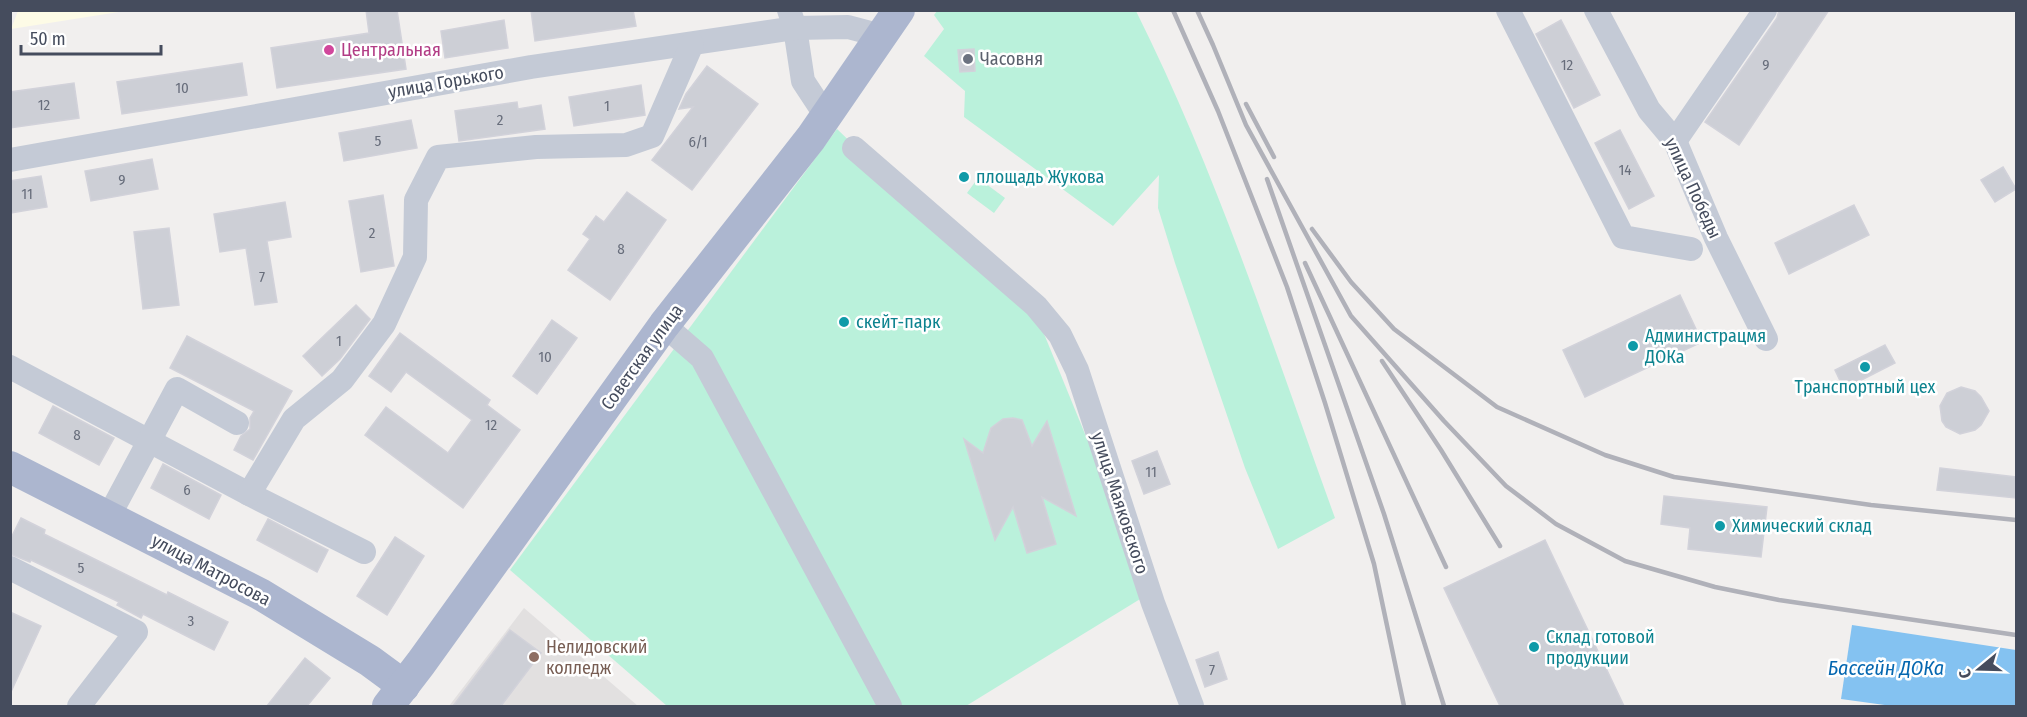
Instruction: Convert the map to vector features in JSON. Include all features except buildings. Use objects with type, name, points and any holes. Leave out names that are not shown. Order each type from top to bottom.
[{"type":"main road","name":"Советская улица","points":[[396,696],[664,325],[812,138],[891,23]]},
{"type":"main road","name":"улица Матросова","points":[[10,467],[260,594],[370,661],[396,696]]},
{"type":"street","points":[[1508,10],[1623,237],[1691,249]]},
{"type":"street","name":"улица Победы","points":[[1596,10],[1648,110],[1675,141],[1716,238],[1766,339]]},
{"type":"street","points":[[1675,141],[1765,10]]},
{"type":"street","points":[[792,19],[803,81],[826,116]]},
{"type":"street","name":"улица Горького","points":[[10,160],[531,67],[692,44],[792,19],[848,27],[891,23]]},
{"type":"street","points":[[249,494],[294,419],[342,380],[384,324],[415,257],[416,200],[438,157],[536,147],[626,145],[652,136],[692,44]]},
{"type":"street","name":"улица Маяковского","points":[[854,148],[1036,306],[1060,335],[1077,370],[1153,603],[1192,706]]},
{"type":"street","points":[[664,325],[702,358],[890,706]]},
{"type":"street","points":[[10,368],[364,552]]},
{"type":"street","points":[[109,516],[177,389],[237,423]]},
{"type":"street","points":[[10,568],[136,632],[79,706]]},
{"type":"shaded area","points":[[18,10],[125,11],[11,29]]},
{"type":"shaded area","name":"Нелидовский колледж","points":[[524,608],[638,706],[449,706]]},
{"type":"green space","points":[[937,11],[1136,11],[1193,135],[1243,261],[1335,518],[1278,549],[1245,468],[1175,263],[1158,208],[1159,175],[1113,226],[964,117],[965,91],[924,56],[944,29],[934,15]]},
{"type":"green space","points":[[837,129],[1040,324],[1150,593],[966,706],[667,706],[510,570]]},
{"type":"green space","points":[[978,178],[1005,198],[994,213],[967,193]]},
{"type":"water","name":"Бассейн ДОКа","points":[[1852,625],[2016,650],[2016,706],[1892,706],[1841,699]]},
{"type":"railway","points":[[1173,10],[1218,111],[1287,287],[1374,564],[1404,706]]},
{"type":"railway","points":[[1197,10],[1246,125],[1351,316],[1444,421],[1506,486],[1556,524],[1625,561],[1715,587],[1779,600],[2016,635]]},
{"type":"railway","points":[[1246,104],[1274,157]]},
{"type":"railway","points":[[1267,179],[1384,514],[1444,706]]},
{"type":"railway","points":[[1312,229],[1351,282],[1394,329],[1497,407],[1605,455],[1674,477],[1871,505],[2016,520]]},
{"type":"railway","points":[[1305,263],[1446,567]]},
{"type":"railway","points":[[1382,361],[1441,450],[1500,546]]},
{"type":"place","name":"Центральная","points":[[329,50]]},
{"type":"place","name":"Часовня","points":[[968,59]]},
{"type":"place","name":"площадь Жукова","points":[[964,177]]},
{"type":"place","name":"скейт-парк","points":[[844,322]]},
{"type":"place","name":"Администрацмя ДОКа","points":[[1633,346]]},
{"type":"place","name":"Транспортный цех","points":[[1865,367]]},
{"type":"place","name":"Химический склад","points":[[1720,526]]},
{"type":"place","name":"Склад готовой продукции","points":[[1534,647]]},
{"type":"place","name":"Нелидовский колледж","points":[[534,657]]}]
